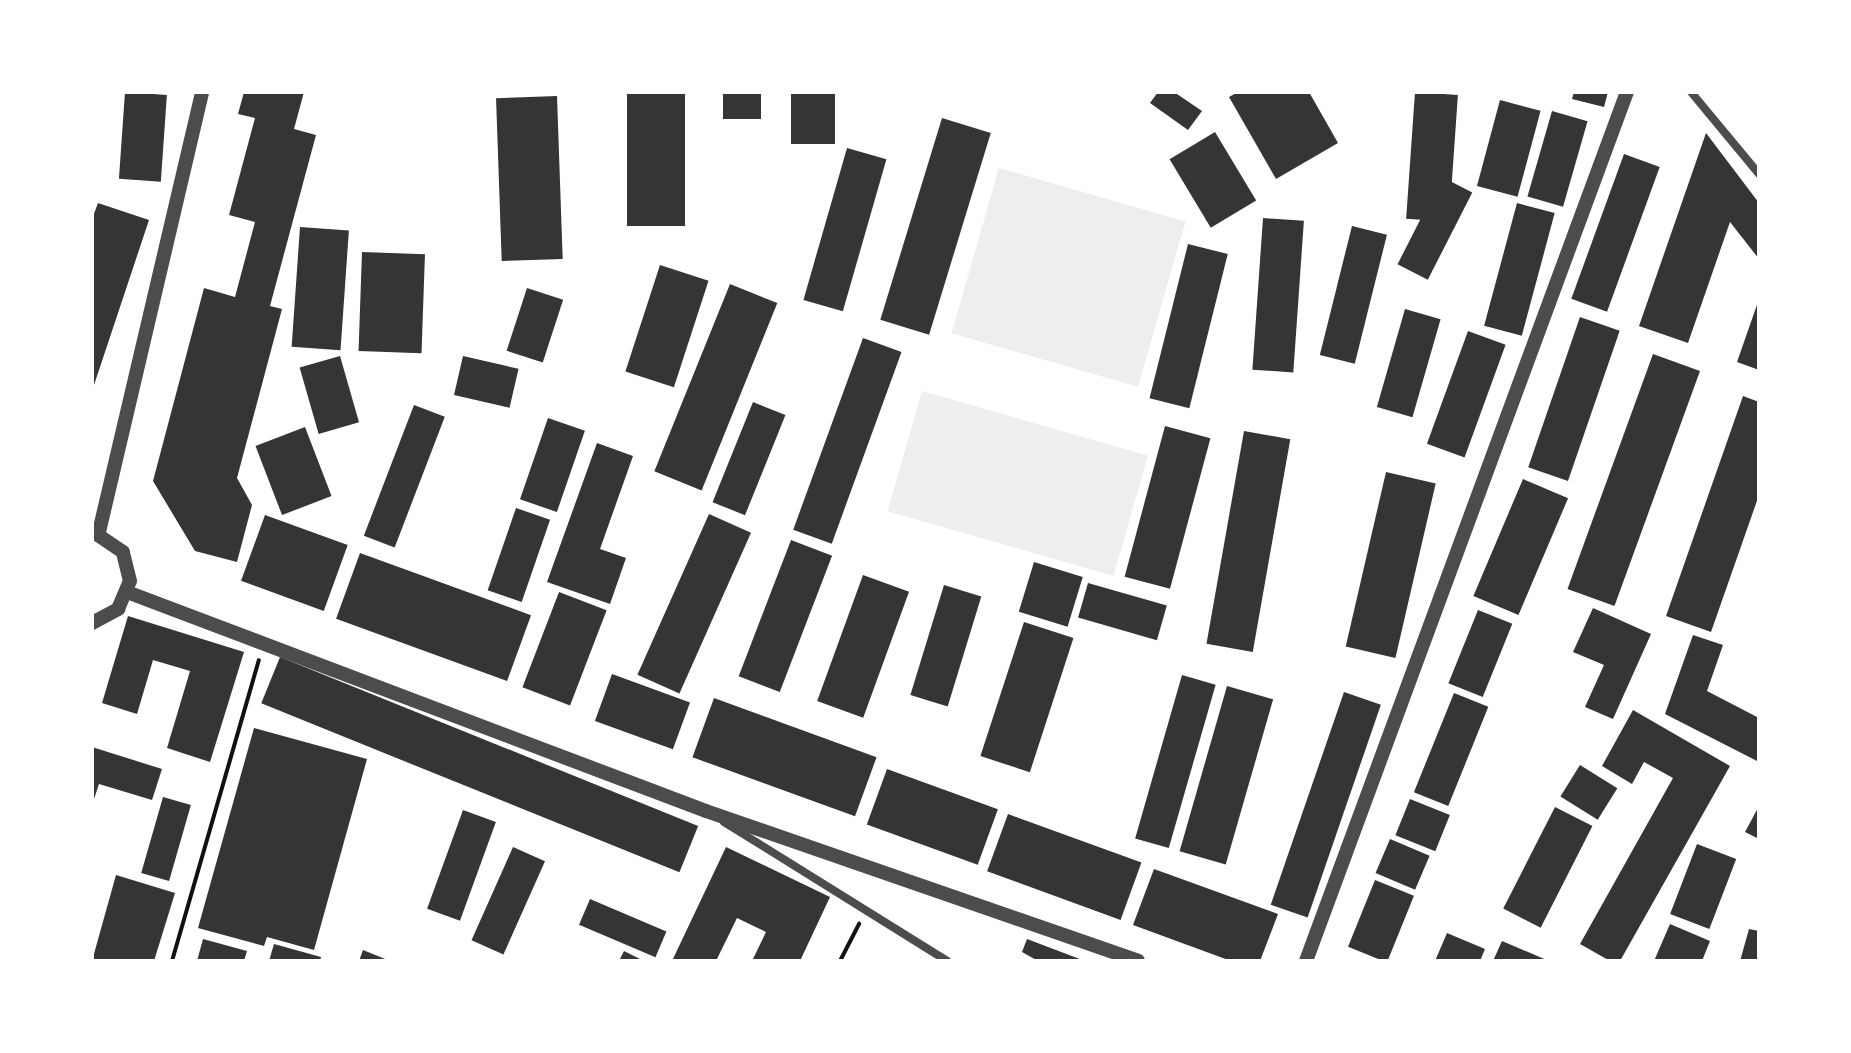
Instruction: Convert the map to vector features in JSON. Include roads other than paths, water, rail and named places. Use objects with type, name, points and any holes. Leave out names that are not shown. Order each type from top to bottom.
[{"type":"street","points":[[92,623],[118,609],[127,592],[123,552],[95,532],[202,92]]},
{"type":"street","points":[[1306,961],[1627,92]]},
{"type":"street","points":[[1691,92],[1759,174]]},
{"type":"street","points":[[127,592],[706,811],[1138,961]]},
{"type":"street","points":[[706,811],[947,961]]}]
